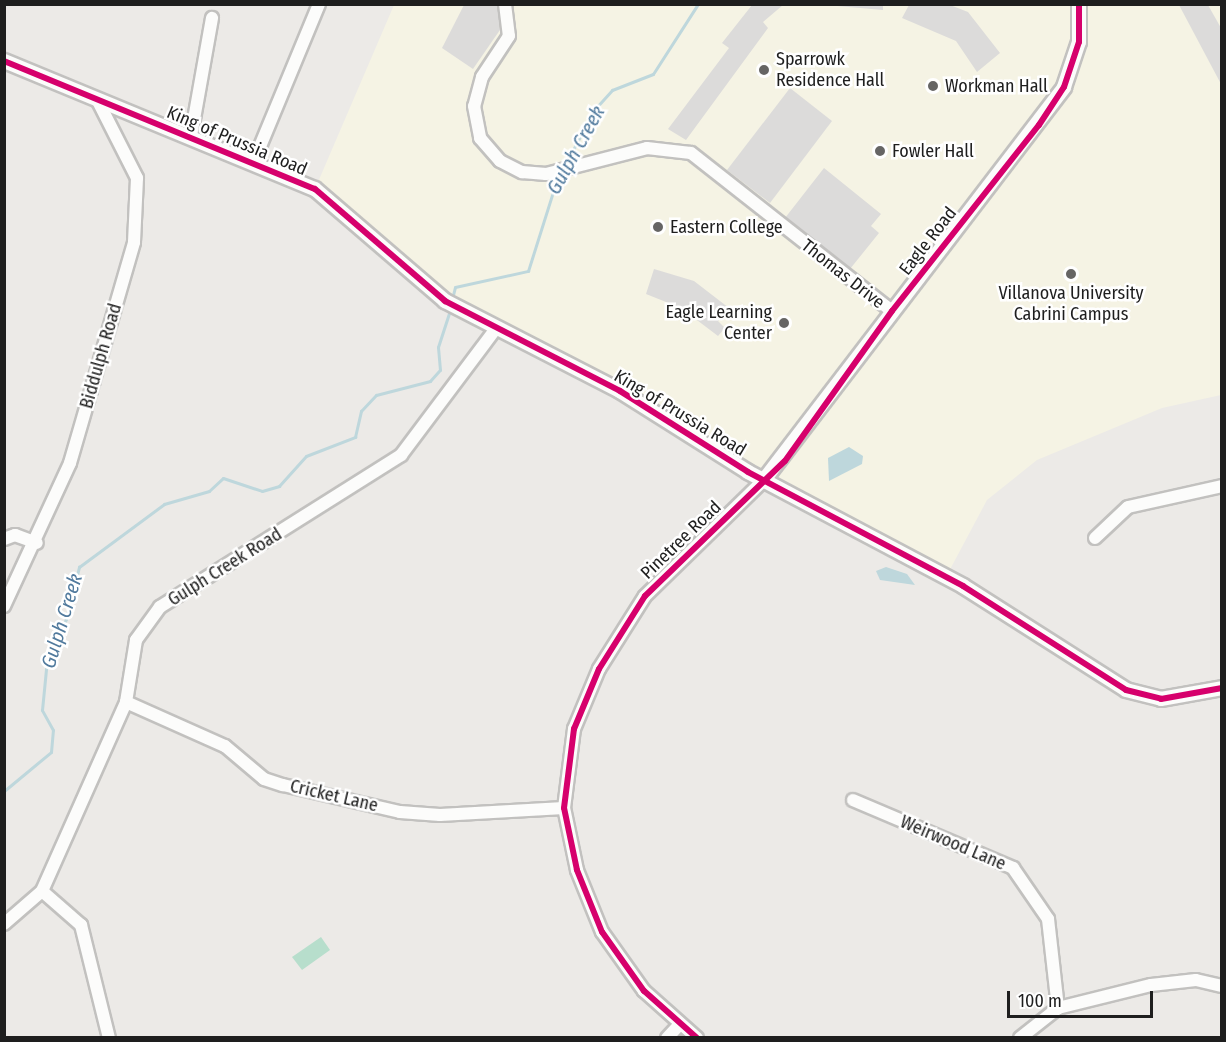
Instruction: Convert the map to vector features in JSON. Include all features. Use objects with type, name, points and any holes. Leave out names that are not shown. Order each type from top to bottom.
[{"type":"street","points":[[254,161],[320,4]]},
{"type":"street","name":"Thomas Drive","points":[[505,4],[509,36],[482,77],[474,106],[480,138],[507,165],[546,174],[647,148],[691,153],[892,311]]},
{"type":"street","name":"Eagle Road","points":[[764,480],[827,404],[892,311],[1064,87],[1079,42],[1079,4]]},
{"type":"street","points":[[191,136],[212,18]]},
{"type":"street","name":"King of Prussia Road","points":[[4,61],[98,101],[254,161],[315,189],[459,310],[495,331],[620,391],[764,480],[994,604],[1126,690],[1161,699],[1221,688]]},
{"type":"street","name":"Biddulph Road","points":[[4,606],[37,543],[70,463],[134,242],[137,178],[98,101]]},
{"type":"street","name":"Gulph Creek Road","points":[[4,924],[42,891],[126,702],[136,640],[160,607],[401,455],[495,331]]},
{"type":"street","name":"Pinetree Road","points":[[697,1038],[678,1026],[644,991],[602,932],[577,870],[564,808],[574,729],[599,669],[645,596],[764,480]]},
{"type":"street","points":[[1095,538],[1128,507],[1221,486]]},
{"type":"street","points":[[4,539],[15,535],[37,543]]},
{"type":"street","name":"Cricket Lane","points":[[126,702],[225,746],[264,779],[283,785],[400,812],[440,815],[564,808]]},
{"type":"street","name":"Weirwood Lane","points":[[853,800],[1013,868],[1048,919],[1058,1008]]},
{"type":"street","points":[[42,891],[81,925],[110,1038]]},
{"type":"street","points":[[1020,1038],[1058,1008],[1151,985],[1196,980],[1221,986]]},
{"type":"street","points":[[667,1038],[678,1026]]},
{"type":"shaded area","name":"Eastern College","points":[[394,5],[1221,5],[1221,395],[1162,408],[1037,460],[987,500],[946,577],[786,493],[620,391],[459,310],[315,189]]},
{"type":"shaded area","points":[[464,5],[510,5],[502,27],[473,69],[442,48]]},
{"type":"shaded area","points":[[752,5],[783,5],[763,22],[768,28],[686,140],[668,129],[729,48],[722,43]]},
{"type":"shaded area","points":[[826,5],[883,5],[883,10]]},
{"type":"shaded area","points":[[909,5],[950,5],[968,12],[1000,53],[977,72],[956,41],[902,18]]},
{"type":"shaded area","points":[[1179,5],[1208,5],[1221,28],[1221,84]]},
{"type":"shaded area","points":[[790,88],[832,121],[770,203],[727,170]]},
{"type":"shaded area","points":[[824,168],[881,214],[871,226],[879,233],[850,269],[785,218]]},
{"type":"shaded area","points":[[654,269],[694,281],[729,308],[718,321],[725,328],[718,336],[681,308],[646,294]]},
{"type":"green space","points":[[321,937],[330,950],[302,970],[292,957]]},
{"type":"water","points":[[849,447],[863,456],[862,464],[829,481],[828,458]]},
{"type":"water","points":[[886,567],[907,574],[915,585],[880,580],[876,571]]},
{"type":"waterway","name":"Gulph Creek","points":[[565,165],[594,110],[612,90],[653,74],[698,4]]},
{"type":"waterway","name":"Gulph Creek","points":[[452,299],[455,287],[528,271],[558,176]]},
{"type":"waterway","name":"Gulph Creek","points":[[4,791],[51,752],[53,730],[42,710],[47,659],[66,619],[79,567],[164,504],[209,491],[223,478],[262,491],[279,486],[306,456],[355,437],[361,411],[376,395],[430,381],[440,370],[438,347],[450,309]]},
{"type":"cycle path","points":[[697,1038],[644,991],[602,932],[577,870],[564,808],[574,729],[599,669],[645,596],[785,461],[892,311],[1039,125],[1064,87],[1079,42],[1079,4]]},
{"type":"cycle path","points":[[4,61],[315,189],[445,301],[620,391],[748,472],[963,586],[1126,690],[1161,699],[1222,688]]},
{"type":"place","name":"Sparrowk Residence Hall","points":[[764,70]]},
{"type":"place","name":"Workman Hall","points":[[933,86]]},
{"type":"place","name":"Fowler Hall","points":[[880,151]]},
{"type":"place","name":"Eastern College","points":[[658,227]]},
{"type":"place","name":"Villanova University Cabrini Campus","points":[[1071,274]]},
{"type":"place","name":"Eagle Learning Center","points":[[784,323]]}]
